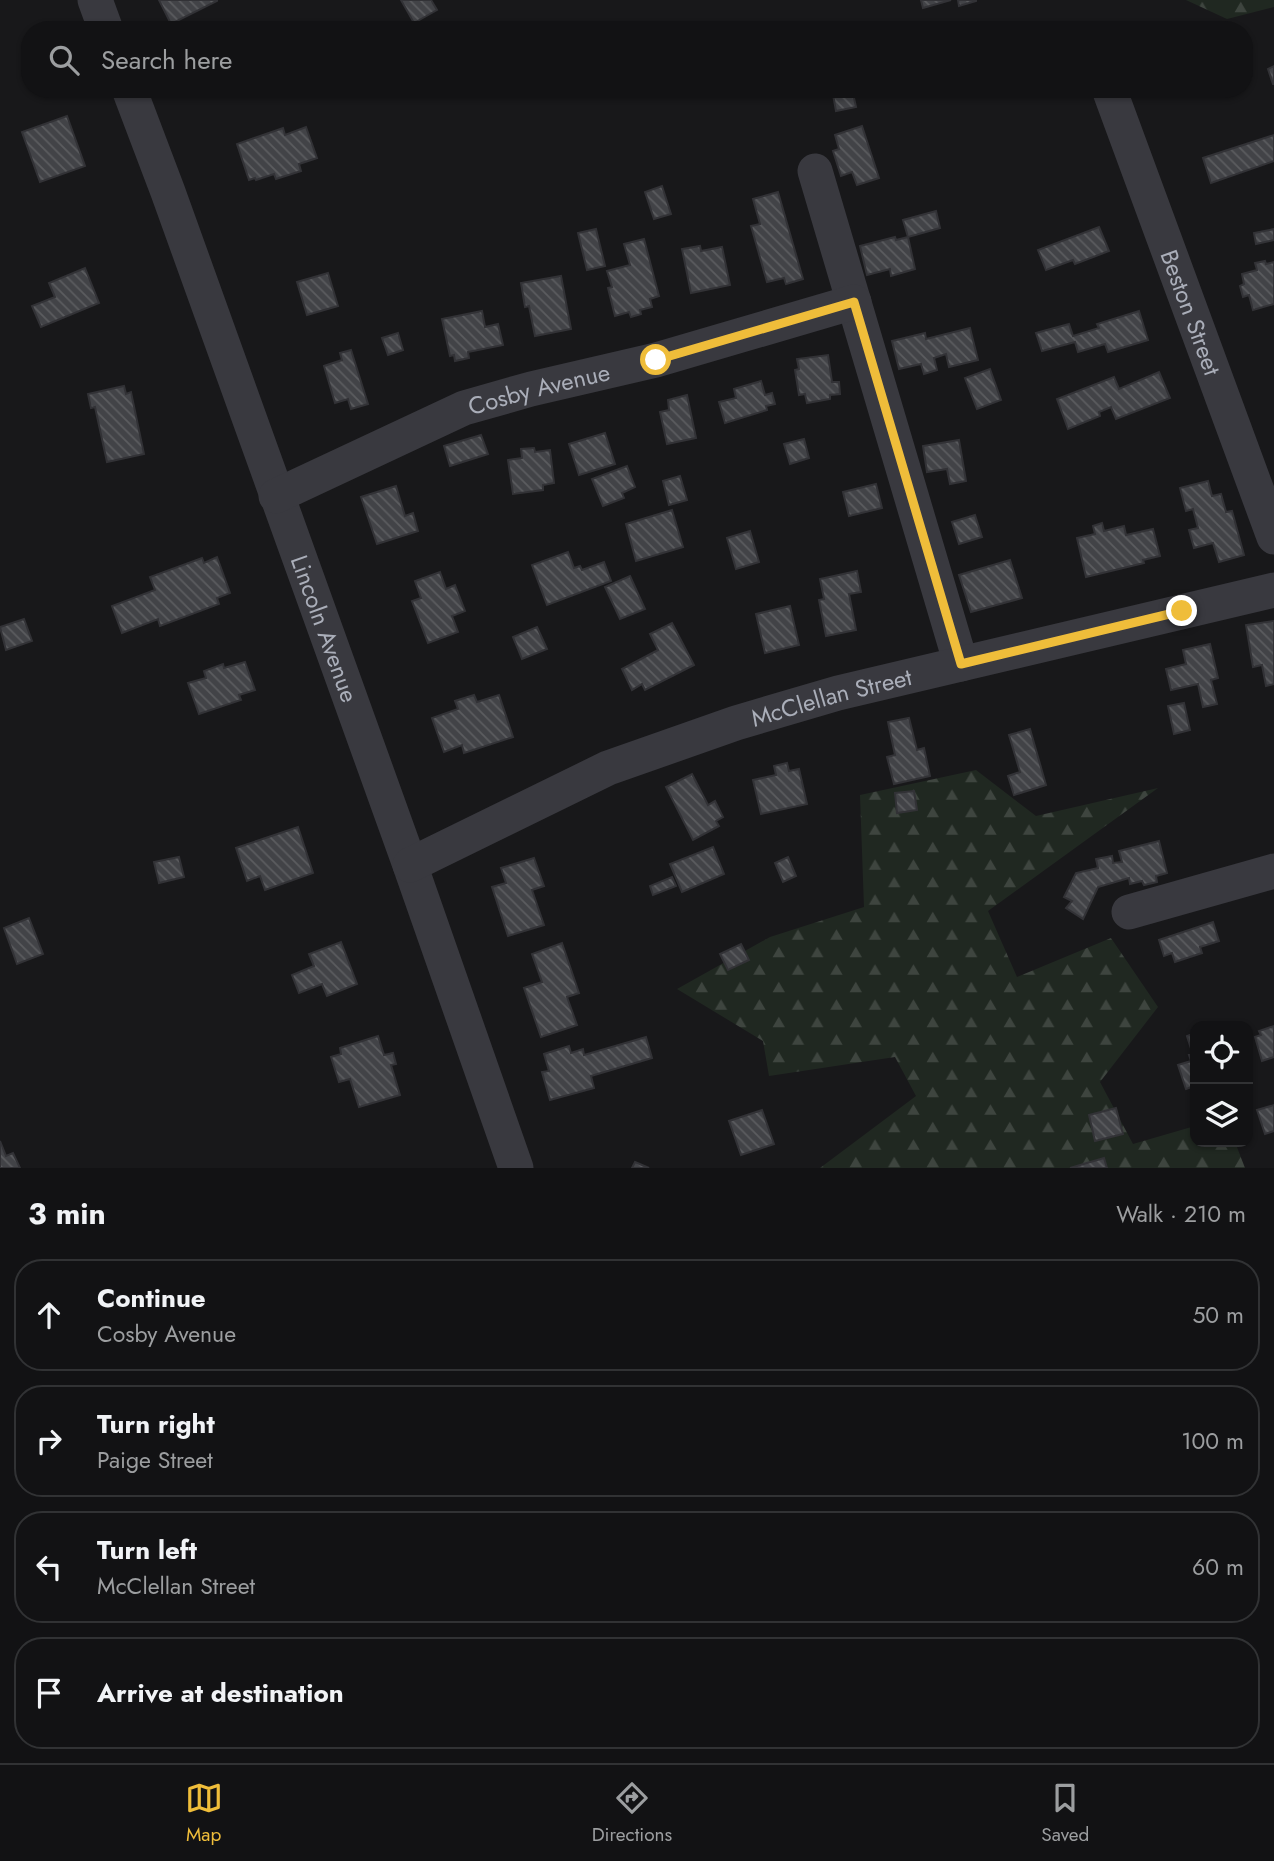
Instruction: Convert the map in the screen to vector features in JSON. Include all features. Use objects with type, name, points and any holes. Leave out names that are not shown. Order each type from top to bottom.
[{"type":"street","points":[[95,0],[103,21]]},
{"type":"street","name":"Lincoln Avenue","points":[[132,98],[410,865],[516,1168]]},
{"type":"street","name":"Beston Street","points":[[1112,98],[1274,537]]},
{"type":"street","points":[[815,171],[961,664]]},
{"type":"street","name":"Cosby Avenue","points":[[276,496],[464,408],[519,392],[646,363],[854,302]]},
{"type":"street","name":"McClellan Street","points":[[410,865],[608,768],[691,738],[838,693],[1274,590]]},
{"type":"street","points":[[1129,912],[1274,871]]},
{"type":"green space","points":[[1186,0],[1274,0],[1274,7],[1227,19]]},
{"type":"green space","points":[[976,770],[1036,816],[1158,788],[988,911],[1017,977],[1111,938],[1158,1007],[1100,1082],[1133,1144],[1190,1127],[1190,1147],[1237,1147],[1245,1168],[820,1168],[916,1096],[895,1057],[769,1076],[763,1041],[677,989],[770,937],[864,907],[860,795]]},
{"type":"building","points":[[159,0],[217,0],[177,21],[170,21]]},
{"type":"building","points":[[401,0],[431,0],[437,10],[413,21]]},
{"type":"building","points":[[921,0],[951,0],[923,8]]},
{"type":"building","points":[[958,0],[976,0],[976,1],[959,6]]},
{"type":"building","points":[[1274,66],[1274,84],[1273,84],[1268,69]]},
{"type":"building","points":[[834,98],[854,98],[856,107],[836,111]]},
{"type":"building","points":[[67,116],[85,166],[40,182],[22,132]]},
{"type":"building","points":[[862,126],[879,178],[857,185],[852,172],[841,176],[833,151],[839,149],[835,135]]},
{"type":"building","points":[[306,127],[317,158],[299,164],[301,171],[276,179],[274,174],[249,180],[237,144],[283,128],[285,135]]},
{"type":"building","points":[[1274,135],[1274,161],[1211,183],[1203,158]]},
{"type":"building","points":[[662,186],[671,214],[654,219],[645,192]]},
{"type":"building","points":[[778,192],[803,279],[786,284],[784,278],[767,282],[751,226],[760,224],[753,199]]},
{"type":"building","points":[[936,211],[940,228],[908,237],[903,220]]},
{"type":"building","points":[[1099,227],[1109,251],[1075,264],[1073,260],[1046,270],[1038,250]]},
{"type":"building","points":[[596,229],[605,266],[587,270],[578,233]]},
{"type":"building","points":[[1274,229],[1274,240],[1256,244],[1254,233]]},
{"type":"building","points":[[895,237],[896,240],[908,237],[915,269],[891,276],[890,269],[867,275],[860,246]]},
{"type":"building","points":[[644,239],[659,296],[650,299],[652,307],[640,310],[641,314],[631,317],[629,312],[615,316],[608,288],[612,287],[607,271],[630,265],[624,244]]},
{"type":"building","points":[[700,246],[701,251],[722,247],[730,285],[691,293],[682,249]]},
{"type":"building","points":[[1265,261],[1266,264],[1274,262],[1274,304],[1253,310],[1249,295],[1243,297],[1240,286],[1244,284],[1242,274],[1257,270],[1255,263]]},
{"type":"building","points":[[85,268],[99,303],[41,327],[32,306],[55,297],[49,283]]},
{"type":"building","points":[[328,273],[338,306],[307,315],[297,282]]},
{"type":"building","points":[[561,276],[571,329],[535,336],[529,306],[525,307],[521,283]]},
{"type":"building","points":[[482,311],[485,327],[498,324],[503,345],[468,352],[469,358],[455,361],[454,355],[450,356],[442,319]]},
{"type":"building","points":[[1139,311],[1148,340],[1108,352],[1105,344],[1078,352],[1075,342],[1042,351],[1036,333],[1069,324],[1073,336],[1099,328],[1097,324]]},
{"type":"building","points":[[970,328],[978,360],[949,367],[946,354],[934,358],[937,370],[924,374],[921,364],[899,369],[892,341],[925,333],[926,339]]},
{"type":"building","points":[[398,333],[403,350],[388,355],[382,338]]},
{"type":"building","points":[[351,350],[368,404],[351,409],[348,399],[335,403],[324,366],[342,360],[340,353]]},
{"type":"building","points":[[828,355],[832,382],[839,382],[840,394],[830,395],[830,399],[807,403],[805,394],[799,395],[795,370],[799,369],[797,359]]},
{"type":"building","points":[[990,369],[1001,400],[977,409],[965,378]]},
{"type":"building","points":[[1159,372],[1170,398],[1116,419],[1111,407],[1099,412],[1100,416],[1068,429],[1057,399],[1114,377],[1119,389]]},
{"type":"building","points":[[761,381],[765,395],[772,393],[775,404],[766,406],[767,410],[725,423],[719,402],[736,398],[734,389]]},
{"type":"building","points":[[124,386],[126,394],[131,392],[144,454],[107,462],[95,407],[91,408],[88,394]]},
{"type":"building","points":[[687,395],[696,438],[667,444],[660,412],[669,410],[668,400]]},
{"type":"building","points":[[605,433],[615,464],[579,475],[569,444]]},
{"type":"building","points":[[481,435],[488,454],[450,466],[444,446]]},
{"type":"building","points":[[804,439],[809,458],[790,464],[784,444]]},
{"type":"building","points":[[959,440],[966,481],[950,484],[947,469],[927,472],[923,446]]},
{"type":"building","points":[[534,448],[535,452],[550,450],[554,483],[543,485],[543,490],[513,494],[508,460],[522,458],[521,449]]},
{"type":"building","points":[[627,466],[635,487],[622,493],[624,498],[603,506],[592,479]]},
{"type":"building","points":[[680,476],[687,500],[669,505],[663,481]]},
{"type":"building","points":[[1208,481],[1212,496],[1221,494],[1226,512],[1232,511],[1244,555],[1219,562],[1213,543],[1194,548],[1189,530],[1198,528],[1193,509],[1186,511],[1180,488]]},
{"type":"building","points":[[876,484],[882,508],[849,516],[843,492]]},
{"type":"building","points":[[396,486],[405,516],[413,513],[418,531],[377,544],[361,497]]},
{"type":"building","points":[[672,510],[683,547],[636,561],[626,524]]},
{"type":"building","points":[[975,515],[982,537],[959,544],[952,522]]},
{"type":"building","points":[[1102,523],[1104,531],[1124,526],[1126,535],[1153,529],[1160,556],[1143,560],[1144,563],[1086,577],[1077,538],[1095,534],[1093,526]]},
{"type":"building","points":[[750,531],[759,562],[736,569],[727,538]]},
{"type":"building","points":[[568,552],[574,568],[580,566],[582,570],[604,562],[611,581],[547,605],[532,565]]},
{"type":"building","points":[[217,557],[230,593],[217,598],[219,604],[160,626],[158,619],[122,633],[112,606],[155,590],[150,577],[202,558],[204,563]]},
{"type":"building","points":[[1010,560],[1022,598],[971,612],[959,575]]},
{"type":"building","points":[[857,571],[861,592],[849,594],[856,630],[826,636],[819,600],[824,599],[820,579]]},
{"type":"building","points":[[440,572],[446,589],[455,585],[465,611],[452,616],[458,632],[428,643],[412,601],[421,598],[415,581]]},
{"type":"building","points":[[630,576],[645,609],[620,619],[605,587]]},
{"type":"building","points":[[790,606],[799,645],[765,653],[756,614]]},
{"type":"building","points":[[24,619],[32,641],[6,650],[0,627]]},
{"type":"building","points":[[1274,621],[1274,684],[1266,686],[1262,665],[1253,667],[1246,625]]},
{"type":"building","points":[[672,623],[694,665],[645,690],[642,684],[632,690],[622,669],[658,650],[650,634]]},
{"type":"building","points":[[537,627],[547,649],[522,659],[513,637]]},
{"type":"building","points":[[1210,644],[1218,678],[1211,680],[1217,704],[1203,707],[1198,684],[1171,690],[1166,669],[1186,664],[1183,650]]},
{"type":"building","points":[[245,662],[255,690],[239,695],[241,700],[199,714],[188,683],[206,678],[204,671],[223,664],[224,668]]},
{"type":"building","points":[[474,695],[477,702],[499,695],[513,737],[464,753],[462,745],[444,752],[432,718],[458,709],[455,701]]},
{"type":"building","points":[[1184,703],[1190,730],[1174,734],[1168,706]]},
{"type":"building","points":[[909,718],[917,750],[924,748],[930,776],[894,784],[887,757],[895,755],[888,722]]},
{"type":"building","points":[[1030,729],[1046,785],[1014,795],[1008,776],[1020,772],[1009,735]]},
{"type":"building","points":[[787,763],[789,771],[799,769],[807,804],[761,814],[753,780],[776,775],[774,766]]},
{"type":"building","points":[[692,774],[708,805],[715,801],[723,817],[716,821],[719,826],[693,840],[666,787]]},
{"type":"building","points":[[914,791],[917,810],[897,813],[895,793]]},
{"type":"building","points":[[298,827],[313,873],[265,890],[260,876],[247,881],[236,848]]},
{"type":"building","points":[[1159,841],[1167,873],[1156,876],[1157,882],[1144,885],[1142,881],[1130,884],[1129,878],[1098,887],[1083,919],[1066,908],[1072,901],[1064,897],[1076,873],[1098,868],[1096,859],[1112,856],[1113,863],[1122,862],[1119,851]]},
{"type":"building","points":[[713,847],[724,874],[682,892],[670,864]]},
{"type":"building","points":[[179,857],[184,877],[159,883],[154,862]]},
{"type":"building","points":[[788,857],[796,876],[783,882],[775,863]]},
{"type":"building","points":[[534,858],[544,886],[532,890],[544,925],[508,936],[492,887],[506,883],[501,868]]},
{"type":"building","points":[[672,877],[676,886],[653,895],[650,886]]},
{"type":"building","points":[[29,918],[43,954],[17,964],[4,928]]},
{"type":"building","points":[[1213,922],[1219,941],[1200,947],[1202,953],[1175,962],[1172,953],[1164,956],[1159,940]]},
{"type":"building","points":[[341,942],[357,984],[327,996],[322,984],[299,993],[292,975],[314,966],[309,954]]},
{"type":"building","points":[[562,943],[579,993],[567,997],[577,1025],[541,1037],[524,988],[542,982],[532,954]]},
{"type":"building","points":[[741,944],[749,960],[728,970],[720,954]]},
{"type":"building","points":[[1274,1026],[1274,1057],[1262,1061],[1255,1037],[1261,1035],[1259,1031]]},
{"type":"building","points":[[378,1036],[384,1055],[393,1053],[396,1064],[391,1065],[400,1095],[359,1107],[350,1079],[339,1082],[331,1057],[341,1054],[340,1048]]},
{"type":"building","points":[[646,1037],[652,1058],[591,1076],[594,1088],[550,1100],[542,1072],[549,1071],[544,1054],[569,1046],[571,1053],[583,1049],[584,1055]]},
{"type":"building","points":[[1190,1061],[1190,1088],[1186,1089],[1178,1065]]},
{"type":"building","points":[[1274,1105],[1274,1131],[1265,1134],[1257,1110]]},
{"type":"building","points":[[1116,1108],[1123,1134],[1095,1141],[1089,1115]]},
{"type":"building","points":[[762,1110],[774,1144],[741,1155],[729,1121]]},
{"type":"building","points":[[0,1141],[6,1156],[13,1153],[20,1168],[0,1168]]},
{"type":"building","points":[[1104,1158],[1107,1168],[1070,1168]]},
{"type":"building","points":[[635,1162],[649,1168],[632,1168]]},
{"type":"route","points":[[656,360],[854,302],[961,664],[1182,611]]}]
